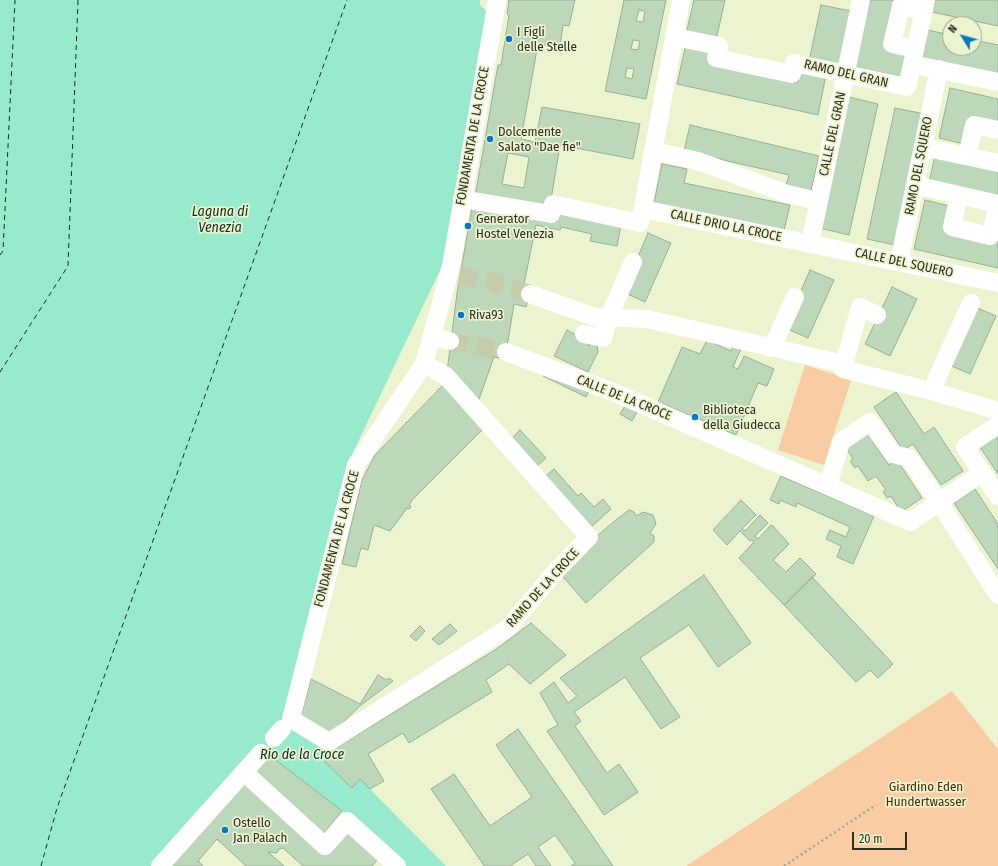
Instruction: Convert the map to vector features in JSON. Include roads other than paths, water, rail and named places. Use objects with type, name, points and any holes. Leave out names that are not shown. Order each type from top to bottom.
[{"type":"street","name":"FONDAMENTA DE LA CROCE","points":[[282,729],[356,465],[424,364],[432,336],[454,275],[462,199],[497,0]]},
{"type":"street","points":[[462,199],[551,214],[553,204],[640,222],[681,0]]},
{"type":"street","name":"CALLE DEL GRAN","points":[[810,244],[861,0]]},
{"type":"street","points":[[913,56],[925,5],[900,6],[892,44],[913,56],[938,69],[998,82]]},
{"type":"street","name":"RAMO DEL GRAN","points":[[674,37],[719,46],[716,58],[792,74],[794,62],[907,87],[913,56]]},
{"type":"street","name":"RAMO DEL SQUERO","points":[[899,262],[938,69]]},
{"type":"street","points":[[907,87],[934,93]]},
{"type":"street","points":[[967,156],[974,125],[998,130]]},
{"type":"street","points":[[923,147],[998,163]]},
{"type":"street","points":[[654,151],[698,161],[787,194],[819,201]]},
{"type":"street","points":[[915,185],[959,194],[998,205],[990,236],[952,227],[959,194]]},
{"type":"street","name":"CALLE DRIO LA CROCE","points":[[643,209],[810,244]]},
{"type":"street","name":"CALLE DEL SQUERO","points":[[810,244],[998,283]]},
{"type":"street","points":[[584,334],[604,338],[609,317],[633,262]]},
{"type":"street","points":[[530,294],[594,317],[647,319],[844,364]]},
{"type":"street","points":[[772,348],[795,297]]},
{"type":"street","points":[[931,391],[971,302]]},
{"type":"street","points":[[877,315],[860,307],[842,369],[931,391],[998,411]]},
{"type":"street","points":[[432,336],[450,341]]},
{"type":"street","name":"CALLE DE LA CROCE","points":[[506,352],[613,392],[910,522],[982,473]]},
{"type":"street","name":"RAMO DE LA CROCE","points":[[282,729],[328,742],[508,628],[555,572],[589,537],[446,376],[424,364]]},
{"type":"street","points":[[828,486],[841,442],[870,422],[893,454],[909,458],[998,595]]},
{"type":"street","points":[[998,425],[965,447],[998,496]]},
{"type":"street","points":[[160,866],[261,753]]},
{"type":"street","points":[[244,773],[325,846],[347,821],[397,866]]},
{"type":"water","name":"Laguna di Venezia","points":[[0,0],[480,0],[480,5],[487,12],[443,264],[348,463],[286,711],[282,716],[331,751],[333,753],[325,762],[352,787],[360,779],[446,866],[403,866],[342,811],[256,745],[153,866],[0,866]]},
{"type":"tunnel","points":[[459,276],[492,282],[530,294]]},
{"type":"tunnel","points":[[450,341],[506,352]]},
{"type":"place","name":"I Figli delle Stelle","points":[[509,39]]},
{"type":"place","name":"Dolcemente Salato \"Dae fie\"","points":[[490,139]]},
{"type":"place","name":"Generator Hostel Venezia","points":[[468,226]]},
{"type":"place","name":"Riva93","points":[[461,315]]},
{"type":"place","name":"Biblioteca della Giudecca","points":[[695,417]]},
{"type":"place","name":"Ostello Jan Palach","points":[[225,830]]},
{"type":"water label","name":"Rio de la Croce","points":[[302,755]]},
{"type":"park label","name":"Giardino Eden Hundertwasser","points":[[926,794]]}]
